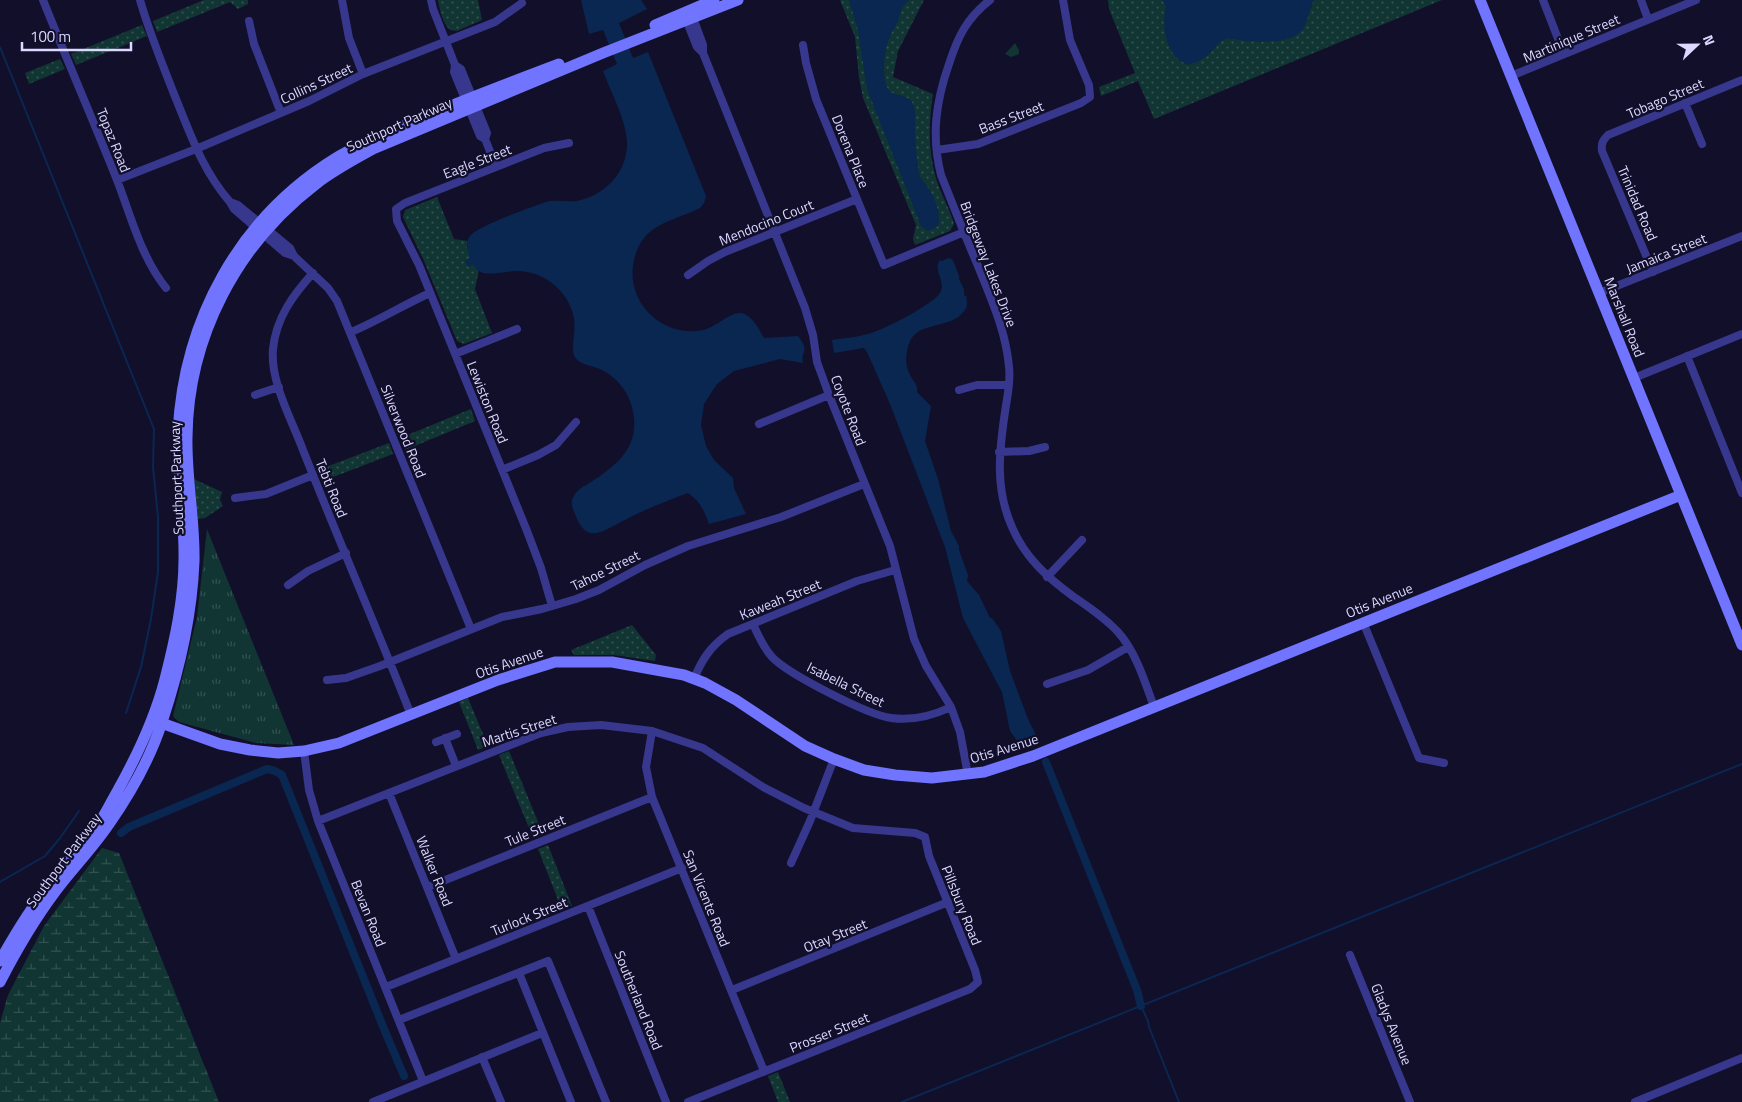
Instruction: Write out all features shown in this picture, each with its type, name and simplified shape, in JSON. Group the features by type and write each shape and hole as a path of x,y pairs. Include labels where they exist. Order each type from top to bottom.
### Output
{"street":[{"name":"Topaz Road","path":"43,0 148,261 156,276 166,288"},
{"name":"Silverwood Road","path":"140,0 149,29 196,149 208,174 234,209 261,228 285,253 294,256 328,288 337,301 471,629"},
{"path":"342,0 349,38 363,74"},
{"path":"431,0 455,65 461,69 480,136 485,139 496,166"},
{"name":"Southport Parkway","path":"688,16 714,0"},
{"name":"Southport Parkway","path":"0,982 14,954 55,892 109,824 142,768 157,722 182,596 184,542 178,436 184,376 195,336 204,313 218,282 233,256 261,228 277,218 315,184 373,149 471,103 688,16 738,0"},
{"name":"Bridgeway Lakes Drive","path":"990,0 978,10 960,34 941,86 935,127 941,175 998,315 1006,342 1009,385 999,452 999,473 1003,502 1020,545 1047,576 1110,623 1120,634 1128,647 1154,707"},
{"name":"Bass Street","path":"937,150 978,144 1081,103 1090,97 1089,85 1070,40 1063,0"},
{"name":"Marshall Road","path":"1480,0 1742,645"},
{"path":"1543,0 1564,54"},
{"path":"1641,0 1648,19"},
{"name":"Martinique Street","path":"1511,76 1696,0"},
{"name":"Collins Street","path":"117,180 281,113 363,74 495,22 522,3"},
{"name":"Coyote Road","path":"688,16 697,47 703,53 805,308 813,334 817,362 890,546 914,639 926,666 951,707 960,732 968,774"},
{"path":"249,21 254,44 281,113"},
{"name":"Dorena Place","path":"803,45 816,99 884,265 964,232"},
{"name":"Tobago Street","path":"1602,144 1608,135 1742,80"},
{"path":"1685,103 1702,144"},
{"name":"Eagle Street","path":"396,209 405,203 496,166 544,148 569,143"},
{"name":"Trinidad Road","path":"1602,144 1602,151 1653,272"},
{"name":"Mendocino Court","path":"688,275 725,252 857,199"},
{"name":"Lewiston Road","path":"396,209 397,221 419,265 541,568 552,606"},
{"name":"Jamaica Street","path":"1600,293 1742,236"},
{"name":"Tebti Road","path":"313,273 293,296 278,325 273,350 274,365 279,387 313,475 411,715"},
{"path":"351,332 379,320 397,308 430,293"},
{"path":"455,354 517,329"},
{"path":"1634,378 1742,334"},
{"path":"1687,356 1742,493"},
{"path":"959,390 977,385 1009,385"},
{"path":"255,395 279,387"},
{"path":"758,424 829,395"},
{"path":"502,470 538,455 556,445 576,422"},
{"path":"999,452 1029,451 1045,447"},
{"path":"235,498 266,494 313,475"},
{"name":"Tahoe Street","path":"327,680 346,678 502,617 576,599 599,590 644,565 688,546 781,518 864,484"},
{"name":"Otis Avenue","path":"157,722 220,744 250,750 278,753 304,751 339,743 498,680 554,662 612,662 684,675 694,679 736,700 804,746 864,770 932,778 968,774 1000,768 1033,756 1681,495"},
{"path":"1047,576 1082,540"},
{"path":"288,585 308,572 346,553"},
{"name":"Kaweah Street","path":"694,679 702,661 715,644 728,634 857,581 895,570"},
{"path":"1363,622 1419,758 1444,763"},
{"name":"Isabella Street","path":"753,624 766,649 782,665 871,713 892,718 914,718 925,717 951,707"},
{"path":"1048,684 1088,670 1128,647"},
{"name":"Southport Parkway","path":"0,961 22,923 48,886 101,819 157,722"},
{"name":"Martis Street","path":"318,821 536,735 568,727 601,725 652,730 703,748 763,787 853,828 915,833 925,837"},
{"name":"San Vicente Road","path":"652,730 646,767 652,797 764,1071"},
{"path":"436,742 457,734"},
{"path":"445,738 456,766"},
{"name":"Bevan Road","path":"304,751 309,790 318,821 423,1081"},
{"path":"791,863 834,759"},
{"name":"Walker Road","path":"389,794 456,959"},
{"name":"Tule Street","path":"428,887 652,797"},
{"name":"Pillsbury Road","path":"925,837 929,856 975,970 978,982"},
{"name":"Turlock Street","path":"386,987 682,868"},
{"name":"Otay Street","path":"732,990 948,902"},
{"name":"Southerland Road","path":"588,906 666,1102"},
{"name":"Gladys Avenue","path":"1350,955 1410,1102"},
{"path":"399,1020 548,961 606,1102"},
{"path":"518,973 571,1102"},
{"name":"Prosser Street","path":"688,1102 970,989 978,982"},
{"path":"373,1102 542,1033"},
{"path":"482,1057 501,1102"},
{"path":"1635,1102 1742,1058"}],"green space":[{"path":"204,0 248,0 248,4 238,9 230,2 157,32 153,21"},
{"path":"438,0 478,0 482,20 457,31 450,30 443,20"},
{"path":"840,0 924,0 898,51 893,77 933,94 930,117 931,153 935,176 954,224 950,231 915,245 913,239 916,225 863,98 855,37"},
{"path":"1108,0 1442,0 1154,119 1138,81 1101,96 1099,87 1135,73 1109,9"},
{"path":"142,25 147,36 76,65 71,54"},
{"path":"1015,43 1019,54 1011,57 1005,54"},
{"path":"60,59 65,69 29,84 25,73"},
{"path":"437,197 454,239 468,241 467,247 471,258 465,261 473,264 479,270 475,289 492,333 464,344 457,341 424,261 403,217 405,210"},
{"path":"471,409 475,421 405,450 400,438"},
{"path":"389,443 393,454 323,481 318,470"},
{"path":"194,479 222,492 220,500 223,506 205,518 198,519"},
{"path":"207,529 294,745 256,743 179,722 173,716 197,617"},
{"path":"632,625 656,655 655,661 614,655 574,655 571,650"},
{"path":"468,698 488,746 478,750 459,702"},
{"path":"509,751 543,834 533,838 499,755"},
{"path":"548,845 572,906 562,910 538,849"},
{"path":"102,848 119,853 219,1102 0,1102 0,1023 8,995 44,926"},
{"path":"778,1072 790,1102 778,1102 768,1076"}],"water":[{"path":"581,0 641,0 647,9 619,23 633,58 648,52 706,196 700,208 657,227 642,241 636,252 633,266 633,281 636,294 643,306 663,324 675,329 689,331 703,330 737,313 745,314 752,319 764,338 798,336 805,349 802,359 803,363 780,359 734,371 717,384 704,404 701,425 706,446 714,460 733,478 734,488 746,514 709,524 701,507 688,493 648,509 602,531 590,533 585,530 575,514 572,500 579,490 618,462 630,445 634,424 629,398 622,386 612,376 600,369 578,361 574,355 574,318 567,299 554,284 527,272 483,273 477,270 473,264 468,267 465,261 470,258 467,247 470,236 483,227 550,201 577,201 587,198 604,189 618,174 622,166 626,156 627,137 603,71 617,64 603,30 589,34"},
{"path":"849,0 909,0 906,2 888,41 884,62 885,77 888,89 891,92 908,98 913,104 920,177 935,200 939,216 938,226 928,231 921,226 867,89 858,30"},
{"path":"1162,0 1314,0 1306,23 1298,34 1284,40 1268,42 1226,39 1220,42 1204,58 1189,65 1175,56 1170,49 1164,23 1166,6"},
{"path":"949,258 953,260 964,289 964,295 967,297 967,307 961,315 954,319 921,330 915,334 907,349 907,366 916,385 917,392 931,406 925,441 938,479 951,531 959,546 968,575 967,581 979,595 990,618 992,618 1001,631 1010,671 1028,719 1038,739 1021,746 1010,731 1002,692 963,618 945,547 890,404 867,352 864,348 834,353 832,340 874,332 899,321 928,303 942,289 938,264 940,260"}],"waterway":[{"path":"0,47 154,429 153,467 158,517 158,572 141,667 126,713"},
{"path":"1046,762 1137,990 1141,1006"},
{"path":"902,1102 1742,764"},
{"path":"121,833 129,827 267,769 282,775 404,1076"},
{"path":"0,882 45,856 79,811"},
{"path":"1141,1006 1179,1102"}]}
